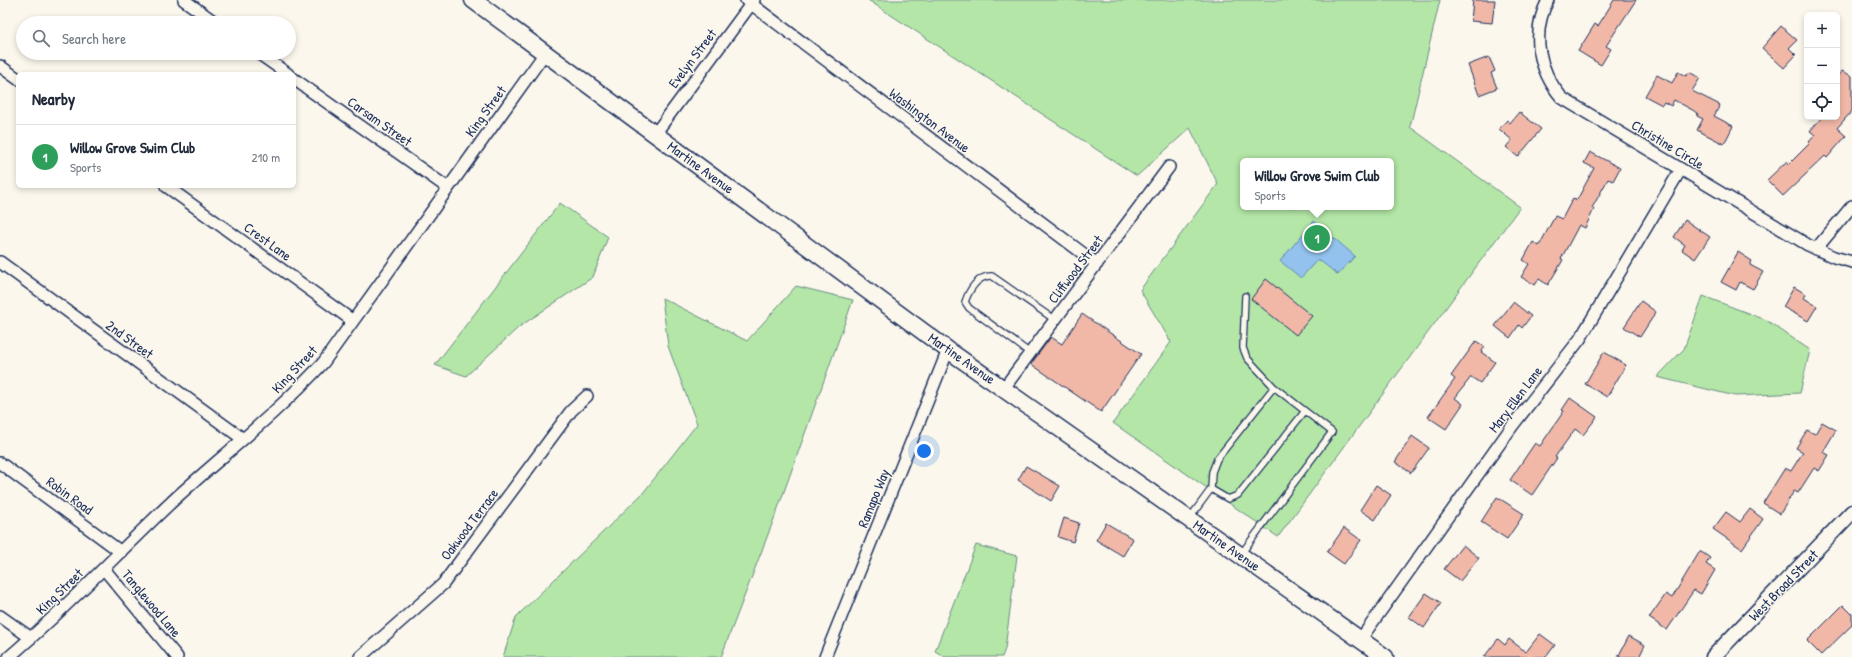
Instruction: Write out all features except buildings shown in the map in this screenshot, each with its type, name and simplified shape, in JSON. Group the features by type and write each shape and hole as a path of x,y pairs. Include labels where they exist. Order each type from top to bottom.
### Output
{"main road":[{"name":"Martine Avenue","path":"473,0 948,350 1385,657"}],"street":[{"path":"184,0 206,16"},
{"name":"Christine Circle","path":"1548,0 1539,25 1538,43 1541,60 1545,71 1556,91 1562,98 1816,249 1834,257 1852,262"},
{"name":"Evelyn Street","path":"655,134 750,1"},
{"name":"Washington Avenue","path":"750,1 1097,264"},
{"name":"King Street","path":"9,657 122,552 178,496 299,389 323,362 545,53"},
{"path":"268,60 285,72"},
{"path":"0,66 16,78"},
{"name":"Carsam Street","path":"296,80 448,188"},
{"name":"Cliffwood Street","path":"1004,388 1169,167"},
{"name":"Mary Ellen Lane","path":"1360,640 1509,431 1580,339 1681,169"},
{"name":"Crest Lane","path":"169,188 353,321"},
{"path":"1816,249 1852,206"},
{"name":"2nd Street","path":"0,262 243,439"},
{"name":"Ramapo Way","path":"826,657 948,350"},
{"name":"Oakwood Terrace","path":"360,657 443,584 571,411 587,396"},
{"name":"Robin Road","path":"0,463 122,552"},
{"name":"West Broad Street","path":"1713,657 1852,512"},
{"name":"Tanglewood Lane","path":"104,569 177,657"},
{"path":"0,616 31,638"}],"lane":[{"path":"1030,353 969,308 965,302 968,294 977,281 986,276 992,276 1055,320"},
{"path":"1240,555 1332,432 1274,387 1247,358 1243,348 1245,296"},
{"path":"1189,519 1211,489 1212,472 1217,460 1274,387"},
{"path":"1211,489 1228,499 1238,495 1305,411"}],"green space":[{"path":"868,0 1440,0 1410,127 1520,207 1278,537 1113,423 1171,342 1140,290 1218,184 1190,128 1137,176"},
{"path":"560,203 608,237 593,277 519,327 466,376 435,365"},
{"path":"796,286 853,300 777,511 721,657 503,657 516,617 643,493 697,424 668,346 662,298 747,341"},
{"path":"1703,296 1766,320 1810,350 1800,393 1735,396 1657,377 1684,349"},
{"path":"976,545 1017,556 1005,649 1002,657 945,657 935,651"}],"water":[{"path":"1314,221 1355,256 1338,275 1318,259 1301,278 1280,261"}],"place":[{"name":"Willow Grove Swim Club","path":"1317,238"}]}
